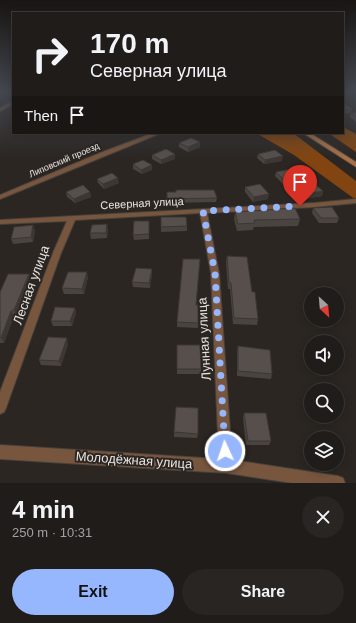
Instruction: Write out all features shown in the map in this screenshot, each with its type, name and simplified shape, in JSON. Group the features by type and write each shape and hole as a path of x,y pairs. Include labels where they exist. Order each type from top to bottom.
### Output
{"main road":[{"path":"308,134 356,165"}],"street":[{"name":"Липовский проезд","path":"0,197 102,154 155,134"},
{"name":"Северная улица","path":"0,222 314,206 356,201"},
{"name":"Лунная улица","path":"203,211 215,273 226,466"},
{"name":"Лесная улица","path":"0,408 56,253 72,218"},
{"name":"Молодёжная улица","path":"0,452 226,466 338,483"}],"shaded area":[{"path":"344,128 356,134 356,152 329,134 344,134"},
{"path":"258,134 294,134 356,181 356,200 294,155"}],"building":[{"path":"191,138 200,142 188,147 179,143"},
{"path":"166,149 175,154 161,160 152,155"},
{"path":"275,150 283,156 265,160 258,154"},
{"path":"143,160 152,165 141,170 133,164"},
{"path":"296,168 323,191 300,195 276,172"},
{"path":"112,173 118,178 103,184 97,179"},
{"path":"260,184 269,194 254,197 245,187"},
{"path":"83,185 90,192 74,199 66,192"},
{"path":"176,190 214,190 217,198 167,199 167,192 176,192"},
{"path":"332,207 339,218 321,218 313,208"},
{"path":"295,208 300,219 254,220 255,223 238,224 235,212"},
{"path":"161,217 186,217 187,226 161,227"},
{"path":"134,221 149,221 149,234 133,235"},
{"path":"107,224 106,233 90,233 92,225"},
{"path":"33,225 31,237 11,239 14,227"},
{"path":"227,256 247,257 252,292 255,292 258,319 234,318"},
{"path":"183,259 200,259 196,305 198,305 198,323 177,322"},
{"path":"136,268 152,269 149,283 132,282"},
{"path":"68,272 87,272 82,289 62,288"},
{"path":"8,274 29,274 0,338 0,292"},
{"path":"55,307 75,308 70,321 51,321"},
{"path":"48,337 67,338 59,361 39,360"},
{"path":"177,345 200,345 201,369 177,369"},
{"path":"238,346 270,350 272,374 238,371"},
{"path":"176,407 198,408 198,434 174,432"},
{"path":"244,413 266,413 271,441 248,441"}],"route":[{"path":"225,451 215,273 203,211 300,206"}]}
